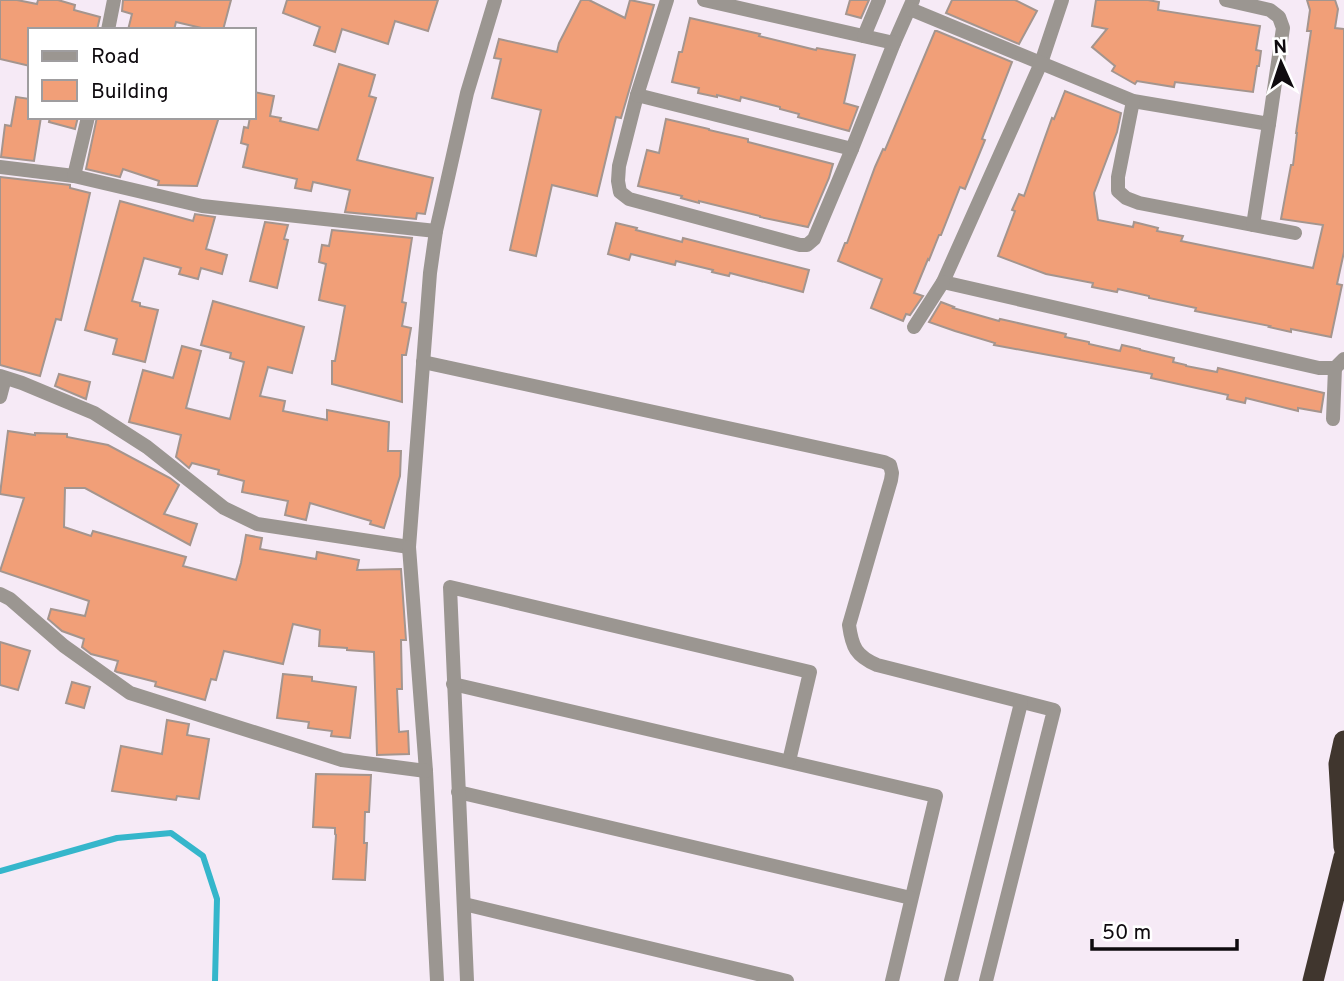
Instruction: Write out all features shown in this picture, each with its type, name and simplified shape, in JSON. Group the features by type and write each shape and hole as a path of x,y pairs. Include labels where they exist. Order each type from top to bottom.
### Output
{"highway":[{"path":"1344,741 1339,764 1344,848"},
{"path":"1313,981 1344,857"}],"street":[{"path":"108,28 114,0"},
{"path":"437,981 426,771 409,547 430,273 436,231 467,93 495,0"},
{"path":"667,0 637,95 619,166 620,192 629,199 800,245 807,245 814,239 912,5 1133,101 1269,124"},
{"path":"704,0 894,43"},
{"path":"864,36 879,0"},
{"path":"914,327 943,282 1041,63 1062,0"},
{"path":"1226,0 1270,10 1279,17 1283,28 1253,225"},
{"path":"637,95 852,149"},
{"path":"1133,101 1118,177 1118,191 1126,198 1139,204 1295,233"},
{"path":"74,176 88,119"},
{"path":"0,167 74,176 202,206 436,231"},
{"path":"943,282 1306,365 1326,369 1339,364 1333,419"},
{"path":"423,362 890,465 891,480 849,625 852,644 863,660 877,665 1054,710 986,981"},
{"path":"0,397 2,377 94,413 147,447 224,508 257,524 409,547"},
{"path":"467,981 450,587 810,672 789,761"},
{"path":"0,594 10,599 64,646 130,692 342,760 426,771"},
{"path":"453,684 936,796 892,981"},
{"path":"951,981 1021,703"},
{"path":"458,792 911,898"},
{"path":"464,904 788,981"}],"building":[{"path":"0,0 37,4 38,0 58,0 75,5 74,10 100,17 97,28 28,28 28,66 0,59"},
{"path":"123,0 231,0 224,28 202,28 176,22 174,28 128,28 132,14 122,11"},
{"path":"287,0 438,0 428,31 395,21 388,44 342,29 335,52 314,45 320,27 283,13"},
{"path":"581,0 589,0 625,18 630,0 654,5 621,118 616,117 597,196 552,185 536,256 510,250 541,110 492,98 501,59 494,58 499,39 557,52"},
{"path":"850,0 869,0 861,18 846,14"},
{"path":"952,0 1015,0 1037,11 1019,44 946,13"},
{"path":"1096,0 1148,0 1159,2 1158,10 1260,26 1256,50 1261,51 1253,92 1175,82 1174,87 1137,81 1135,84 1112,71 1115,66 1092,47 1107,29 1092,26"},
{"path":"1307,0 1335,0 1338,9 1335,28 1344,29 1344,252 1337,284 1342,285 1331,337 1291,329 1291,332 1195,311 1196,308 1118,289 1117,292 1092,287 1093,283 1046,274 998,256 1015,211 1012,210 1019,194 1024,196 1052,118 1054,119 1065,91 1121,113 1117,132 1094,193 1098,220 1133,227 1134,222 1158,228 1157,231 1183,236 1181,241 1313,268 1323,225 1281,219 1293,165 1311,31 1307,31 1310,10"},
{"path":"690,18 816,50 817,48 855,55 844,103 858,107 849,131 798,117 799,114 780,107 741,97 740,101 698,93 699,88 672,82"},
{"path":"935,31 1012,62 965,189 960,187 914,293 923,296 903,321 871,308 882,279 838,261 875,167 883,149 885,150"},
{"path":"339,64 375,75 369,96 376,98 357,160 433,178 425,214 417,213 416,219 345,212 350,190 313,182 311,191 295,188 297,179 243,167 248,145 241,143 244,127 248,128 250,119 256,119 256,92 274,96 270,116 318,130"},
{"path":"16,97 28,99 28,119 41,119 34,161 1,157 5,125 11,126"},
{"path":"50,119 78,119 75,129 49,122"},
{"path":"97,119 218,119 197,186 158,185 159,181 123,169 120,177 86,169"},
{"path":"666,119 833,164 808,227 699,203 681,198 682,196 638,186 647,150 659,153"},
{"path":"0,177 70,185 70,188 90,193 61,320 56,319 40,376 0,365"},
{"path":"120,201 193,221 195,214 215,217 206,249 227,255 222,274 201,268 198,279 179,274 181,268 144,258 132,301 140,303 140,306 158,310 145,362 113,354 117,339 85,330"},
{"path":"265,222 288,225 284,239 288,240 277,288 250,281"},
{"path":"616,223 682,242 683,238 809,270 803,292 730,273 729,276 712,272 713,270 676,261 675,265 631,254 629,260 608,254"},
{"path":"332,230 412,238 402,302 406,303 402,326 411,328 406,355 402,355 402,402 332,384 332,361 335,361 345,306 319,300 326,264 319,262 322,245 329,246"},
{"path":"213,301 304,327 292,373 268,367 260,396 285,401 283,411 327,420 327,410 389,422 388,451 401,451 400,476 384,528 370,524 371,521 310,503 306,520 285,515 288,501 242,492 244,481 218,474 219,470 192,463 189,468 176,457 181,435 129,422 143,370 173,378 182,346 201,351 186,408 230,419 244,362 230,358 231,353 201,345"},
{"path":"941,302 999,321 1000,319 1066,334 1065,337 1089,344 1120,351 1122,345 1174,358 1173,362 1186,366 1217,372 1218,368 1324,393 1321,412 1298,408 1298,411 1246,398 1245,403 1227,399 1228,395 1151,378 1152,374 994,345 995,343 929,322"},
{"path":"59,374 90,382 86,399 55,386"},
{"path":"8,431 35,435 67,434 67,437 108,445 179,485 164,514 197,524 190,545 85,488 65,488 64,527 91,536 93,531 186,557 183,566 236,580 246,535 262,538 260,549 316,559 317,552 359,560 357,570 401,569 406,640 401,640 402,689 397,689 399,732 408,731 409,754 377,755 374,652 319,646 320,630 293,624 283,664 224,651 216,680 211,679 205,700 155,686 156,682 117,672 118,661 91,654 82,647 84,639 62,631 48,619 51,609 85,616 89,601 0,571 24,498 0,494"},
{"path":"0,642 30,651 18,690 0,685"},
{"path":"283,674 312,677 312,681 356,687 350,738 331,736 332,731 308,728 309,722 277,718"},
{"path":"72,682 90,687 84,708 66,703"},
{"path":"167,720 189,724 187,735 209,739 199,799 177,796 176,800 112,791 121,746 162,754"},
{"path":"316,774 371,775 369,812 365,812 365,880 333,879 335,828 313,827"}],"waterway":[{"path":"0,871 117,838 171,833 203,856 217,899 215,981"}]}
